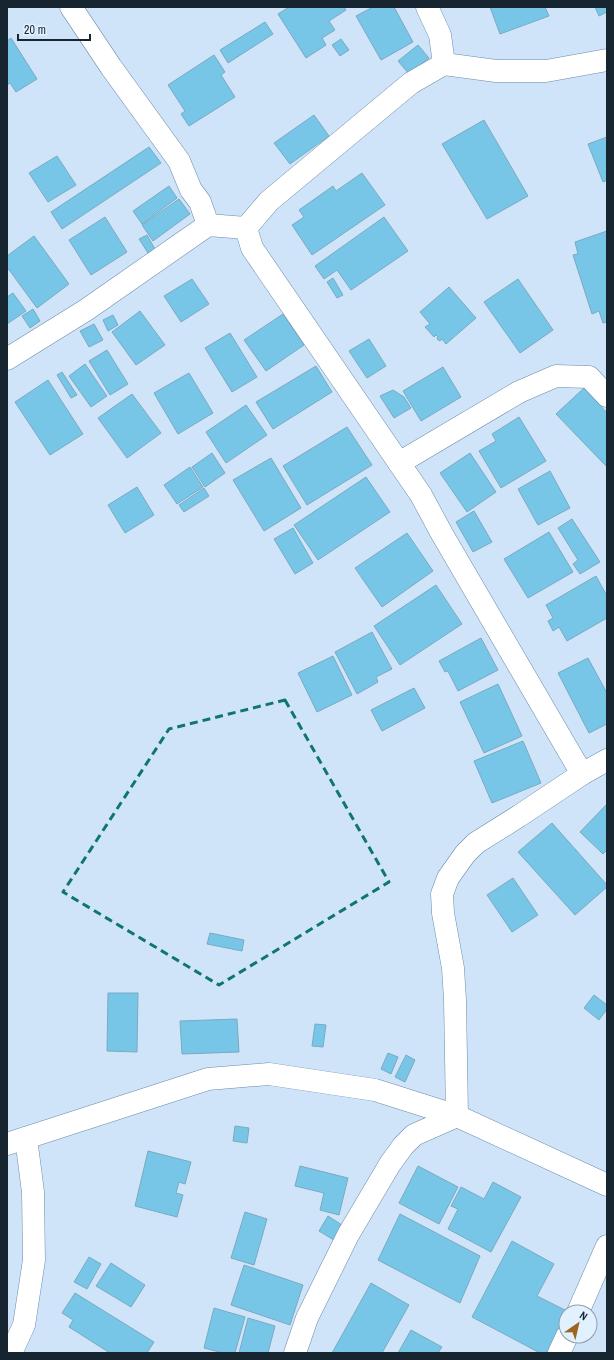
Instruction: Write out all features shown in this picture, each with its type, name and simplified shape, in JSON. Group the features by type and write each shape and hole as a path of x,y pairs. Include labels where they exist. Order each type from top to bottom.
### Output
{"street":[{"path":"71,7 111,67 179,161 191,190 200,202 208,225"},
{"path":"427,7 440,35 444,64"},
{"path":"246,228 269,201 411,83 444,64 496,71 546,71 607,60"},
{"path":"7,359 86,310 208,225 246,228"},
{"path":"246,228 252,248 421,495 442,534 582,774"},
{"path":"399,463 518,392 556,376 589,377 607,396"},
{"path":"457,1116 453,968 443,913 442,894 448,878 465,854 476,843 582,774 607,760"},
{"path":"11,1353 24,1325 34,1260 33,1192 16,1141 40,1135 208,1080 269,1074 375,1090 457,1116 607,1185"},
{"path":"295,1353 306,1318 348,1235 390,1164 403,1146 414,1135 457,1116"},
{"path":"582,1304 607,1246"}],"highlighted area":[{"path":"285,700 389,882 219,985 63,892 169,729"}],"building":[{"path":"289,7 344,7 346,10 329,21 335,30 322,38 326,45 306,58 278,14"},
{"path":"373,7 394,7 413,42 381,60 356,16"},
{"path":"490,7 545,7 549,16 500,34"},
{"path":"595,7 607,7 607,12 599,16"},
{"path":"265,22 273,34 228,63 220,50"},
{"path":"11,38 37,79 16,92 10,83 7,85 7,41"},
{"path":"341,39 349,50 340,56 332,45"},
{"path":"418,45 429,58 409,74 398,61"},
{"path":"214,55 225,72 221,75 235,97 189,126 181,114 185,111 168,85"},
{"path":"314,115 329,136 290,164 274,143"},
{"path":"484,120 528,196 487,219 442,144"},
{"path":"607,137 607,180 603,182 588,144"},
{"path":"149,147 161,163 62,229 51,212"},
{"path":"57,156 76,185 48,202 29,173"},
{"path":"362,173 385,205 312,255 292,225 304,217 299,210 333,186 336,191"},
{"path":"169,186 177,198 142,224 133,211"},
{"path":"179,199 190,214 153,241 142,225"},
{"path":"105,217 127,252 91,275 69,240"},
{"path":"384,217 408,251 351,290 337,270 324,279 315,266"},
{"path":"607,231 607,322 603,323 599,311 592,314 573,255 578,254 575,242"},
{"path":"147,235 155,249 148,253 139,239"},
{"path":"34,236 69,284 37,308 7,267 7,256"},
{"path":"333,278 343,295 337,298 327,282"},
{"path":"192,279 209,304 181,322 164,296"},
{"path":"518,279 553,330 520,353 484,302"},
{"path":"449,287 476,318 446,344 442,339 440,341 437,339 438,337 436,335 434,337 425,327 430,324 420,312"},
{"path":"13,293 26,311 7,324 7,297"},
{"path":"33,309 40,321 30,328 22,316"},
{"path":"140,311 165,345 136,365 112,332"},
{"path":"283,314 304,345 266,371 244,340"},
{"path":"113,315 118,325 108,331 103,320"},
{"path":"94,324 103,340 89,347 80,331"},
{"path":"230,333 257,377 232,392 205,348"},
{"path":"369,339 386,366 367,378 349,351"},
{"path":"107,350 128,384 110,395 89,361"},
{"path":"85,364 107,396 91,407 69,376"},
{"path":"316,366 332,392 273,429 256,402"},
{"path":"443,367 461,397 421,421 403,391"},
{"path":"62,372 77,395 71,398 57,375"},
{"path":"189,373 213,413 178,434 154,393"},
{"path":"48,380 83,434 50,455 15,402"},
{"path":"584,388 607,413 607,467 556,414"},
{"path":"393,390 404,397 411,408 394,418 380,396"},
{"path":"132,394 161,433 127,458 98,418"},
{"path":"246,405 267,435 226,463 206,432"},
{"path":"519,417 546,461 501,488 479,451 496,441 492,434"},
{"path":"347,427 372,465 307,505 283,466"},
{"path":"212,453 225,473 205,487 192,467"},
{"path":"470,453 496,492 467,512 440,473"},
{"path":"271,458 301,508 264,531 233,480"},
{"path":"190,467 203,487 177,504 164,485"},
{"path":"550,471 570,508 538,525 518,489"},
{"path":"366,477 390,512 318,560 294,525"},
{"path":"137,487 154,515 125,533 108,505"},
{"path":"204,488 209,496 184,512 179,505"},
{"path":"474,511 492,542 473,552 456,522"},
{"path":"572,519 600,562 580,574 573,564 578,560 558,528"},
{"path":"293,528 313,563 295,574 274,539"},
{"path":"549,532 573,572 528,598 504,559"},
{"path":"407,533 433,571 382,607 355,568"},
{"path":"596,576 607,596 607,618 567,641 559,627 553,631 548,621 553,618 546,605"},
{"path":"436,585 462,624 400,665 374,626"},
{"path":"372,632 392,669 376,677 378,682 357,694 335,652"},
{"path":"481,638 498,670 458,691 448,671 445,672 439,661"},
{"path":"333,656 352,695 317,712 298,673"},
{"path":"588,658 607,693 607,724 589,733 558,673"},
{"path":"498,684 522,736 484,753 460,702"},
{"path":"414,688 425,708 382,731 371,710"},
{"path":"523,741 541,783 492,803 474,761"},
{"path":"607,804 607,850 603,854 580,832"},
{"path":"552,823 607,885 607,887 575,915 518,852"},
{"path":"513,878 538,915 512,932 487,895"},
{"path":"210,933 244,940 242,951 207,944"},
{"path":"108,993 138,993 137,1052 107,1051"},
{"path":"594,995 607,1005 607,1009 599,1020 584,1008"},
{"path":"237,1019 239,1052 182,1054 180,1021"},
{"path":"315,1024 326,1025 323,1047 312,1046"},
{"path":"388,1053 398,1057 391,1074 381,1069"},
{"path":"406,1055 415,1060 405,1082 395,1077"},
{"path":"235,1126 249,1128 247,1143 233,1141"},
{"path":"148,1151 191,1162 185,1184 179,1182 176,1193 183,1195 177,1217 135,1206"},
{"path":"300,1166 348,1178 339,1215 320,1210 324,1193 295,1186"},
{"path":"418,1166 458,1187 439,1224 399,1203"},
{"path":"493,1182 521,1197 491,1252 448,1229 458,1209 451,1206 461,1187 484,1199"},
{"path":"245,1212 267,1219 254,1265 231,1258"},
{"path":"400,1214 480,1256 460,1303 378,1260"},
{"path":"328,1216 345,1227 337,1242 319,1231"},
{"path":"512,1241 554,1264 537,1296 558,1306 558,1341 552,1353 540,1353 472,1317"},
{"path":"89,1257 101,1264 87,1289 74,1282"},
{"path":"111,1263 145,1285 131,1307 96,1286"},
{"path":"244,1265 303,1285 290,1325 231,1305"},
{"path":"371,1283 409,1305 382,1353 332,1353"},
{"path":"75,1293 154,1342 147,1353 110,1353 69,1327 73,1320 62,1313"},
{"path":"214,1308 245,1317 235,1353 223,1353 204,1348"},
{"path":"248,1318 275,1326 268,1353 239,1353"},
{"path":"411,1330 442,1347 438,1353 398,1353"}]}
